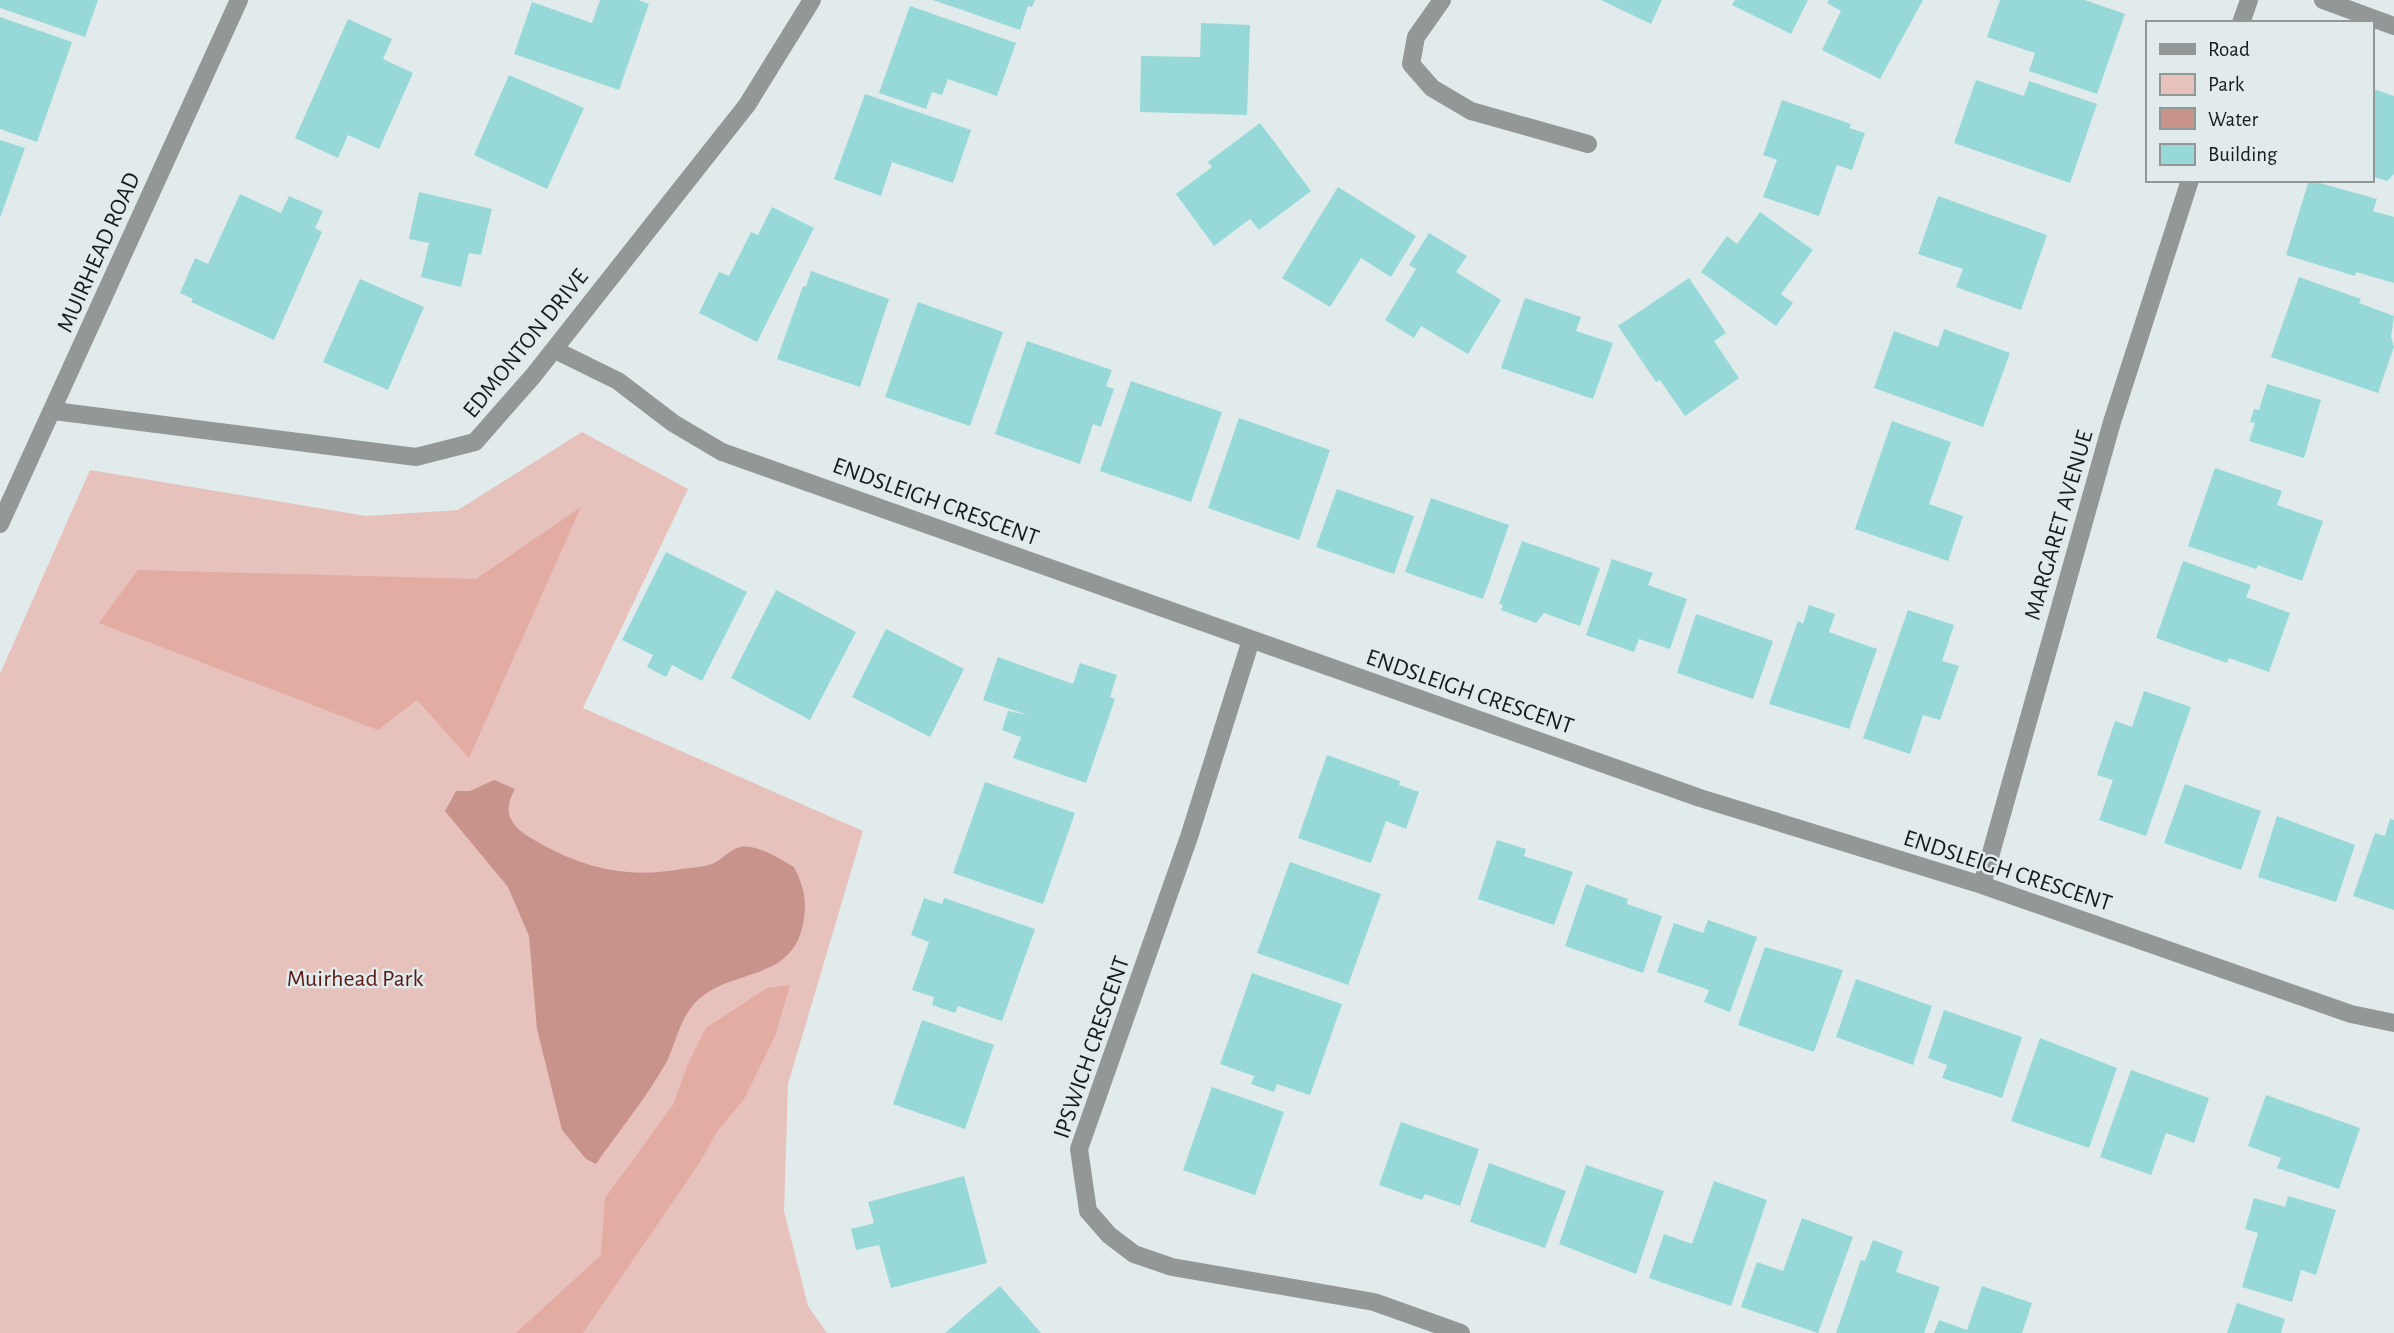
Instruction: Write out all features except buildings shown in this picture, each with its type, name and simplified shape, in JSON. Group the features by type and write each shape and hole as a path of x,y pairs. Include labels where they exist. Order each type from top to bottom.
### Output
{"street":[{"name":"MUIRHEAD ROAD","path":"0,524 54,411 239,0"},
{"name":"EDMONTON DRIVE","path":"54,411 416,457 475,442 555,349 747,105 812,0"},
{"path":"1442,0 1416,37 1410,64 1432,88 1471,111 1588,144"},
{"path":"2242,21 2249,0"},
{"path":"2323,0 2394,26"},
{"name":"MARGARET AVENUE","path":"1982,885 2112,422 2189,182"},
{"name":"ENDSLEIGH CRESCENT","path":"555,349 618,381 673,423 722,452 1700,798 1982,885 2351,1014 2394,1023"},
{"name":"IPSWICH CRESCENT","path":"1251,639 1189,837 1079,1149 1088,1211 1109,1235 1134,1254 1172,1267 1374,1301 1461,1333"}],"green space":[{"name":"Muirhead Park","path":"582,432 688,489 583,708 863,831 788,1084 784,1211 808,1306 827,1333 0,1333 0,674 90,470 366,516 458,510"}],"shaded area":[{"path":"581,507 469,758 417,700 378,730 99,623 138,570 476,579"},
{"path":"790,985 775,1036 744,1099 717,1132 698,1165 583,1333 516,1333 601,1255 605,1198 673,1105 688,1064 706,1028 767,988"}],"water":[{"path":"494,780 515,789 509,810 516,827 547,847 583,863 621,871 660,872 708,865 736,848 747,847 768,853 794,867 802,886 805,898 804,918 798,940 787,955 773,966 720,986 704,995 690,1009 666,1063 596,1164 586,1159 562,1130 537,1029 529,936 508,887 445,811 456,791 470,791"}]}
